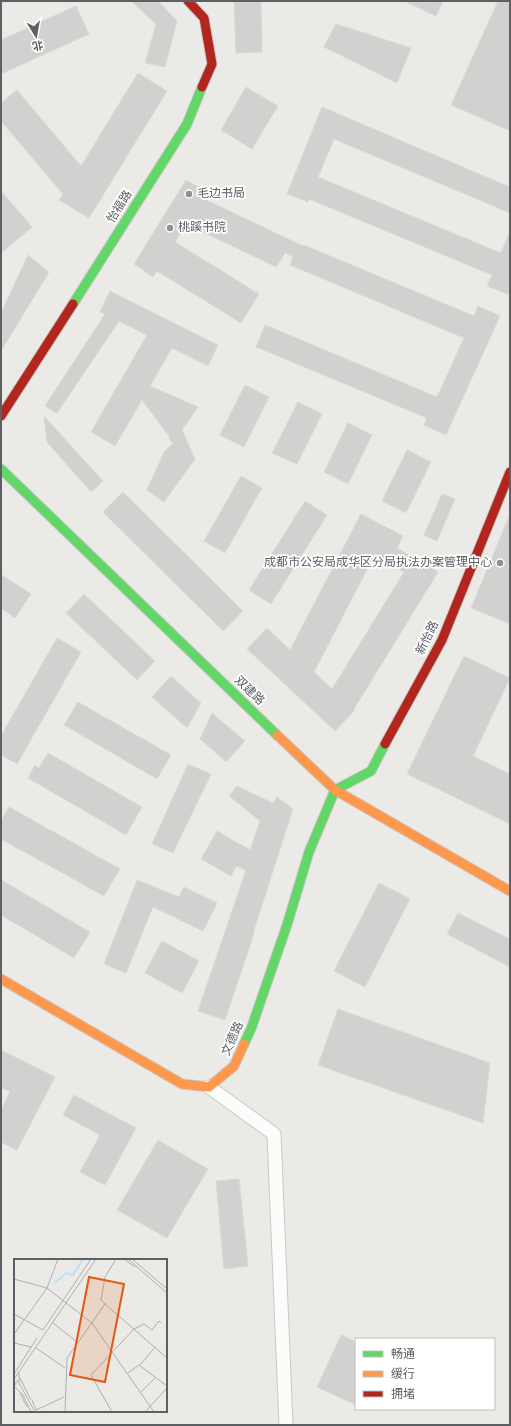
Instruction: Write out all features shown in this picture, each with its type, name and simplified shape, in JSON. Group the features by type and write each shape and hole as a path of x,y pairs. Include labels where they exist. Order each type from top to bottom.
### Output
{"street":[{"name":"怡福路","path":"1,416 187,124 212,64 204,18 188,1"},
{"name":"双建路","path":"1,469 335,790 510,891"},
{"name":"新怡路","path":"335,790 371,771 442,640 508,481"},
{"name":"文德路","path":"209,1087 234,1066 251,1029 287,925 309,852 335,790"},
{"path":"1,979 182,1084 209,1087 274,1134 286,1425"}],"building":[{"path":"131,1 158,1 177,21 165,67 145,63 156,24"},
{"path":"234,1 261,1 262,52 236,53"},
{"path":"404,1 443,1 436,16"},
{"path":"498,1 510,1 510,131 451,105"},
{"path":"76,6 89,34 1,74 1,40"},
{"path":"336,24 411,48 397,83 324,47"},
{"path":"138,73 167,91 89,218 59,200 63,194 1,121 1,103 17,90 81,166"},
{"path":"246,87 278,106 252,149 221,130"},
{"path":"322,107 510,187 510,213 334,139 318,177 501,253 510,231 510,295 487,286 492,275 309,199 308,202 287,194"},
{"path":"186,180 206,191 202,198 303,246 304,245 474,316 478,306 500,316 446,435 424,425 427,418 256,347 265,325 437,397 464,338 290,265 293,257 285,253 276,267 186,224 175,242 259,294 241,323 157,271 153,277 134,264"},
{"path":"1,191 32,227 1,253"},
{"path":"28,255 49,272 1,351 1,313"},
{"path":"110,291 218,345 208,366 172,348 150,386 198,407 182,430 195,459 164,502 147,490 164,452 173,443 142,400 115,446 91,432 147,335 119,321 57,413 45,406 105,314 100,312"},
{"path":"245,385 269,397 244,447 220,435"},
{"path":"298,402 322,414 297,464 272,453"},
{"path":"44,416 103,481 91,492 47,442"},
{"path":"348,423 372,435 348,484 324,472"},
{"path":"407,450 431,462 406,513 382,501"},
{"path":"241,476 262,488 225,553 204,541"},
{"path":"123,492 243,611 223,631 103,512"},
{"path":"442,494 455,499 437,541 424,535"},
{"path":"305,501 327,515 271,604 249,590"},
{"path":"361,514 403,536 397,548 438,572 354,709 355,710 335,731 247,649 267,628 290,650","holes":["374,556 404,572 332,689 314,672"]},
{"name":"成都市公安局成华区分局执法办案管理中心","path":"510,514 510,624 471,608"},
{"path":"1,575 31,594 15,618 1,608"},
{"path":"84,594 155,661 137,680 66,613"},
{"path":"57,638 81,652 17,764 1,755 1,736"},
{"path":"464,656 510,678 473,756 510,774 510,824 407,774"},
{"path":"171,676 201,703 187,728 152,697"},
{"path":"78,702 171,755 157,779 64,725"},
{"path":"212,713 245,741 226,762 200,739"},
{"path":"48,753 142,807 126,835 28,778 35,765 39,768"},
{"path":"188,764 211,774 173,853 152,844"},
{"path":"237,786 273,803 277,797 293,809 253,933 254,934 225,1020 198,1011 246,870 236,866 231,876 201,859 217,831 250,850 260,821 229,796"},
{"path":"9,807 120,869 104,896 1,839 1,821"},
{"path":"1,880 90,932 74,958 1,915"},
{"path":"137,880 179,897 184,887 217,903 203,931 153,907 126,973 104,964"},
{"path":"379,883 410,899 365,987 334,971"},
{"path":"458,913 510,939 510,967 447,934"},
{"path":"162,941 199,961 182,993 145,973"},
{"path":"338,1009 490,1063 483,1123 318,1065"},
{"path":"1,1050 55,1077 17,1150 1,1142 1,1110 10,1092 1,1087"},
{"path":"74,1095 136,1128 105,1185 80,1172 100,1135 63,1115"},
{"path":"158,1140 208,1169 167,1238 117,1210"},
{"path":"239,1179 248,1266 224,1269 216,1181"},
{"path":"341,1335 355,1342 355,1405 317,1387"}],"traffic: fast":[{"path":"73,304 187,124 202,87"},
{"path":"1,469 277,735"},
{"path":"244,1044 251,1029 287,925 309,852 335,790 371,771 385,744"}],"traffic: slow":[{"path":"277,735 335,790 510,891"},
{"path":"1,979 182,1084 209,1087 234,1066 244,1044"}],"traffic: jam":[{"path":"188,1 204,18 212,64 202,87"},
{"path":"1,416 73,304"},
{"path":"385,744 442,640 510,472"}],"place":[{"name":"毛边书局","path":"189,194"},
{"name":"桃蹊书院","path":"170,228"},
{"name":"成都市公安局成华区分局执法办案管理中心","path":"500,563"}]}
